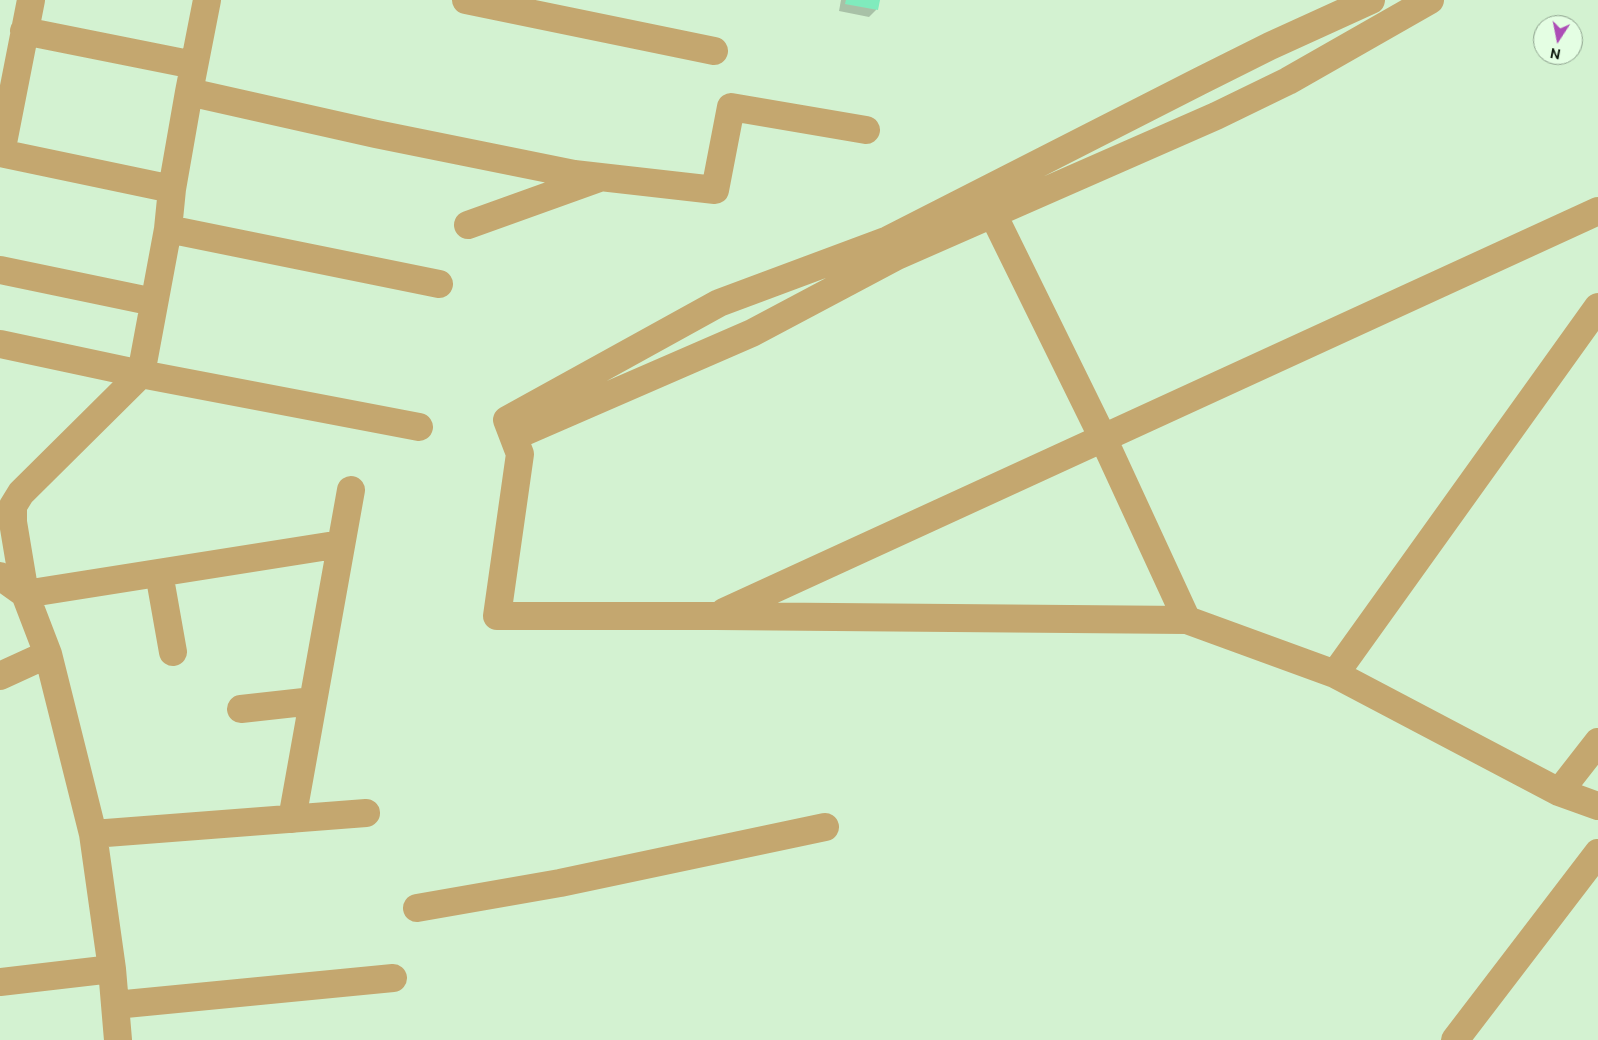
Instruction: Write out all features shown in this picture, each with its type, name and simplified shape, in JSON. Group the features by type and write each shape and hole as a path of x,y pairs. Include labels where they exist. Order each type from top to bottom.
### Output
{"street":[{"path":"31,0 1,153 172,189"},
{"path":"118,1040 112,969 93,834 48,654 24,594 13,522 13,506 21,493 141,374 168,228 172,189 189,92 207,0"},
{"path":"466,0 714,51"},
{"path":"511,428 752,332 897,256 988,203 1270,46 1371,0"},
{"path":"511,428 719,303 1216,116 1288,81 1430,0"},
{"path":"24,31 194,65"},
{"path":"189,92 376,134 574,174 715,190 730,107 866,130"},
{"path":"468,225 603,177"},
{"path":"988,203 1103,438 1187,620"},
{"path":"716,616 1598,211"},
{"path":"168,228 439,284"},
{"path":"0,270 154,302"},
{"path":"1335,674 1598,307"},
{"path":"0,344 141,374 419,427"},
{"path":"511,428 520,454 497,616 1187,620 1335,674 1560,792 1598,806"},
{"path":"292,819 351,490"},
{"path":"0,576 24,594 341,544"},
{"path":"159,573 173,652"},
{"path":"0,676 48,654"},
{"path":"241,710 312,701"},
{"path":"1560,792 1598,742"},
{"path":"93,834 366,813"},
{"path":"417,908 560,883 825,827"},
{"path":"1455,1040 1598,853"},
{"path":"0,982 112,969"},
{"path":"115,1005 393,978"}],"building":[{"path":"846,0 880,0 878,10 845,4"}]}
